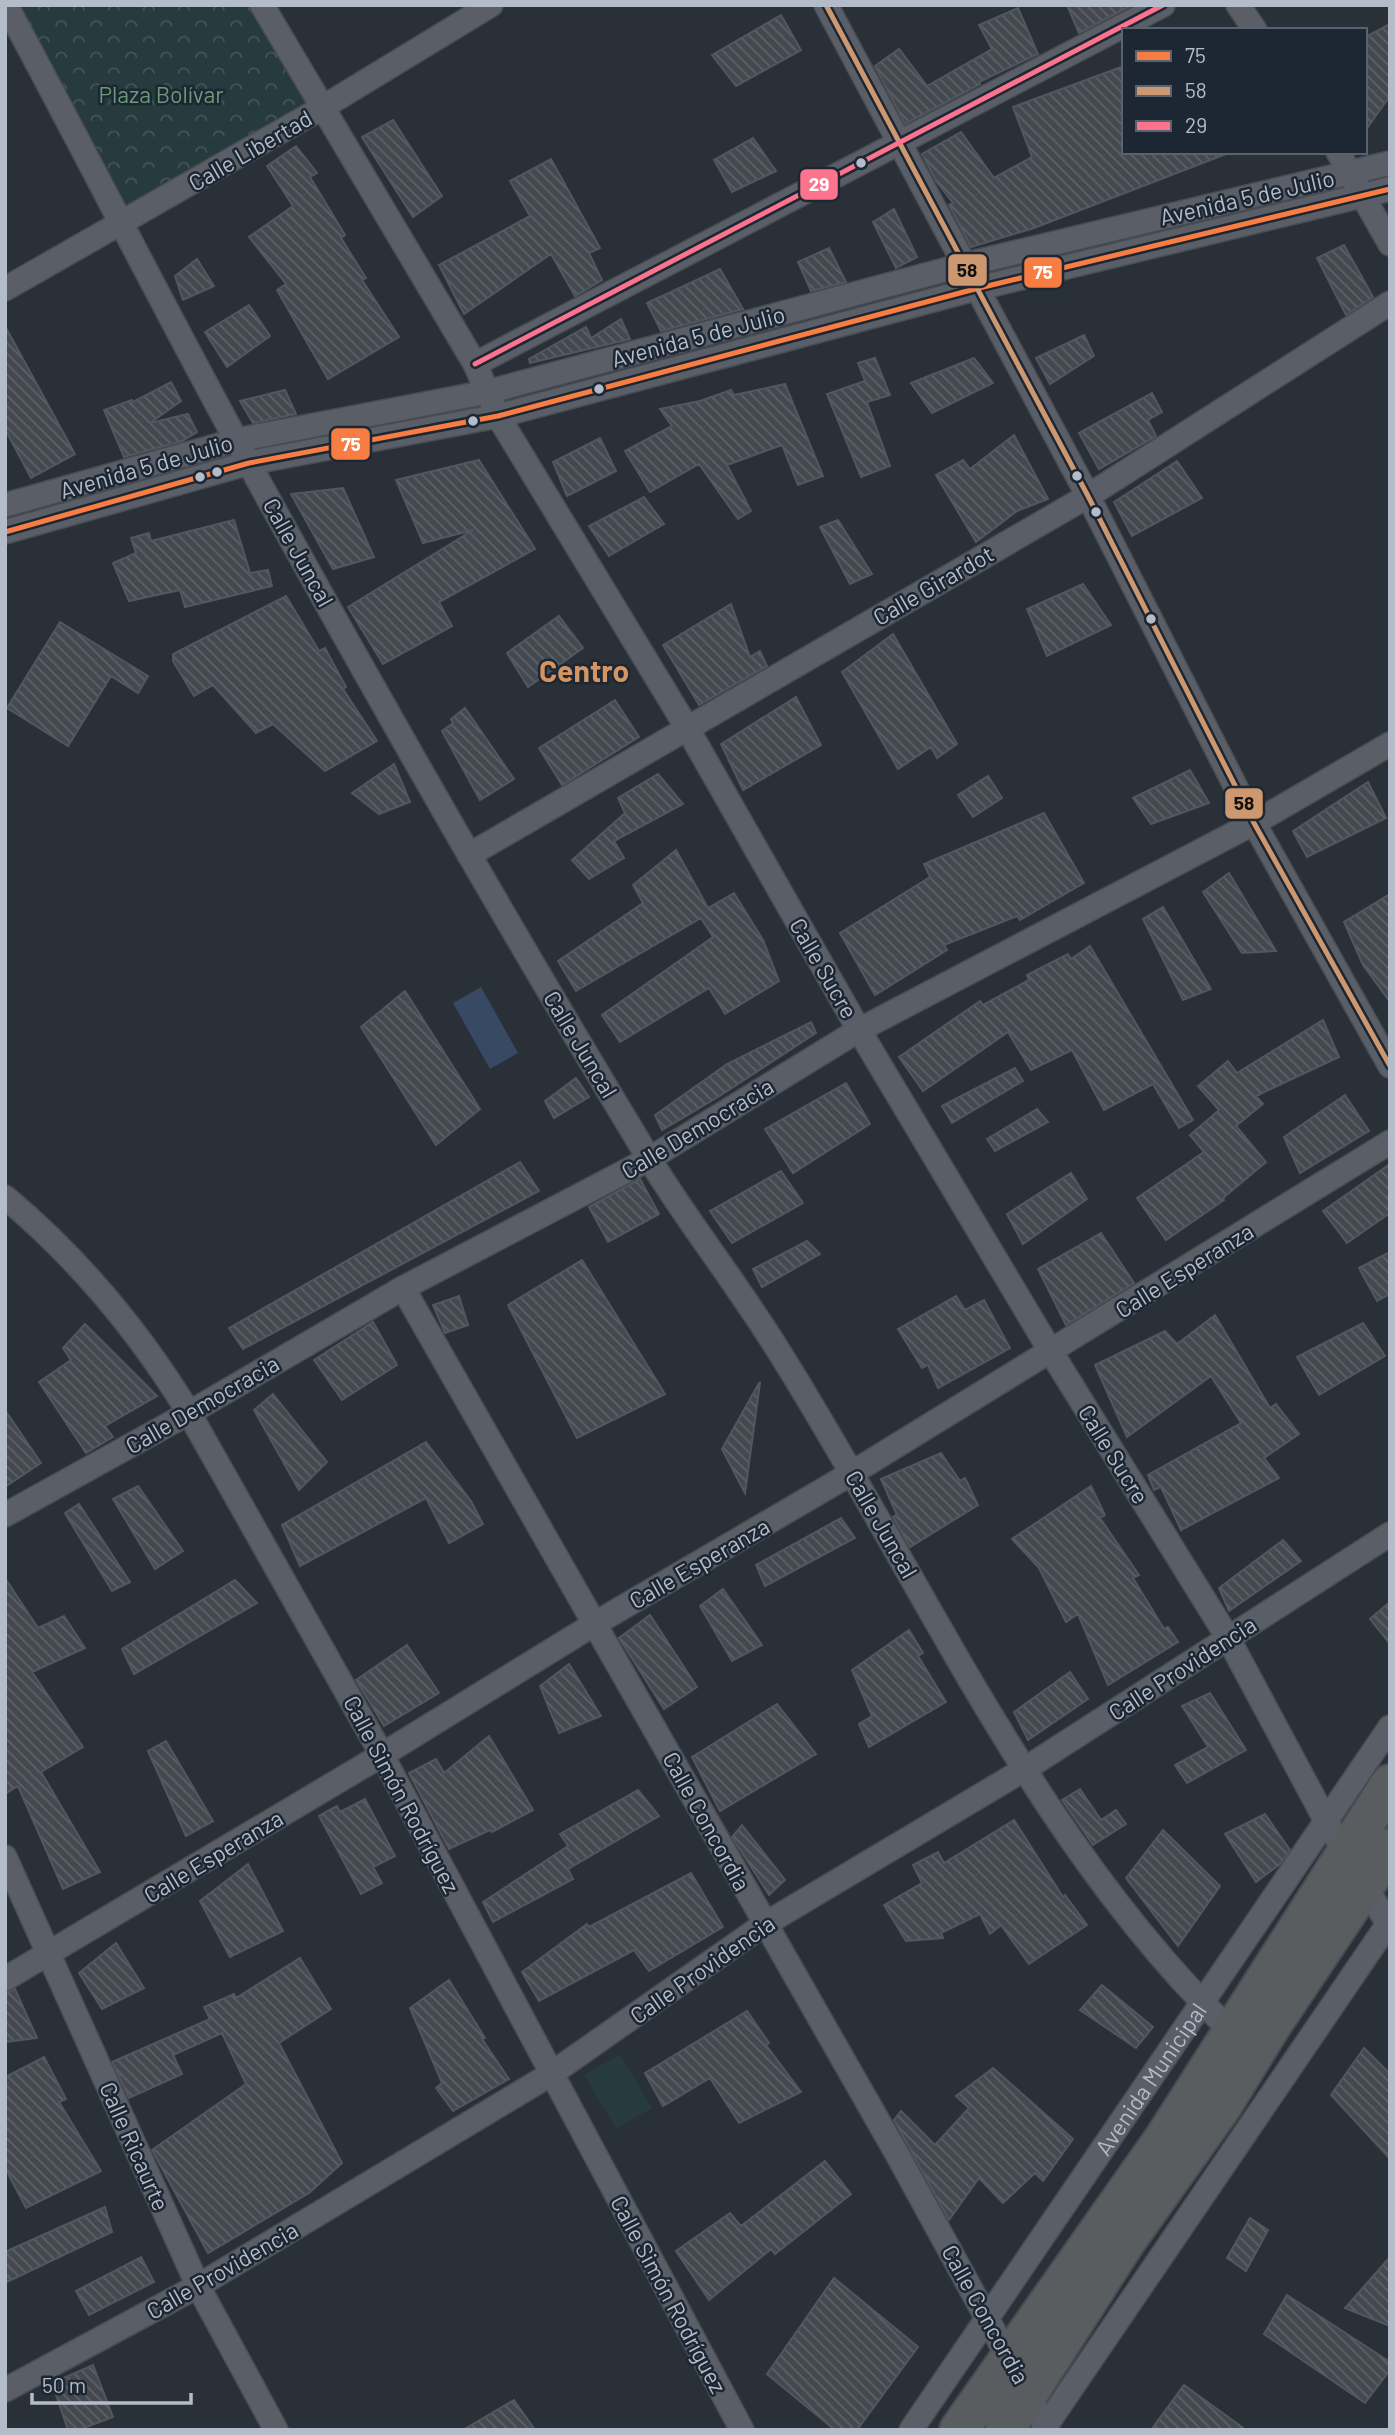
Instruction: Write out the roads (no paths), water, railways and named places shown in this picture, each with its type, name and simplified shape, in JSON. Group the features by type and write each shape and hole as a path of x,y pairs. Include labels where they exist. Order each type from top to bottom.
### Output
{"highway":[{"name":"Avenida Municipal","path":"959,2430 1165,2137 1233,2033 1335,1834 1390,1784"},
{"path":"1005,2430 1126,2241 1222,2106 1270,2026 1390,1848"}],"street":[{"name":"Calle Juncal","path":"6,5 249,463 469,855 649,1159 776,1347 1025,1769 1103,1882 1202,2004 1233,2033"},
{"name":"Calle Sucre","path":"262,5 320,109 475,364 498,416 686,726 859,1030 1051,1352 1228,1638 1335,1834 1389,1924"},
{"name":"Calle Libertad","path":"5,289 123,224 320,109 491,5"},
{"path":"826,5 975,289 1088,496 1254,823 1390,1066"},
{"path":"475,364 1163,5"},
{"path":"1238,5 1254,28"},
{"path":"1339,154 1390,244"},
{"name":"Avenida 5 de Julio","path":"5,505 237,440 487,392 963,265 1390,163"},
{"name":"Avenida 5 de Julio","path":"5,532 249,463 498,416 975,289 1390,189"},
{"name":"Calle Girardot","path":"469,855 686,726 1088,496 1390,303"},
{"name":"Calle Democracia","path":"5,1515 189,1413 402,1288 649,1159 859,1030 1254,823 1390,744"},
{"name":"Calle Esperanza","path":"5,1979 382,1755 596,1623 852,1473 1390,1142"},
{"name":"Calle Simón Rodríguez","path":"5,1197 112,1301 159,1363 189,1413 382,1755 742,2430"},
{"name":"Calle Concordia","path":"402,1288 596,1623 1030,2392 1045,2428"},
{"name":"Calle Providencia","path":"5,2390 198,2286 551,2074 765,1923 1025,1769 1390,1534"},
{"name":"Avenida Municipal","path":"911,2430 1202,2004 1335,1834 1390,1727"},
{"name":"Calle Ricaurte","path":"5,1857 198,2286 276,2430"},
{"path":"1045,2428 1389,1924"},
{"path":"1270,2026 1303,2049"}],"water":[{"path":"481,987 518,1053 490,1069 453,1003"}],"district":[{"name":"Centro","path":"584,670"}],"park label":[{"name":"Plaza Bolívar","path":"161,94"}]}
